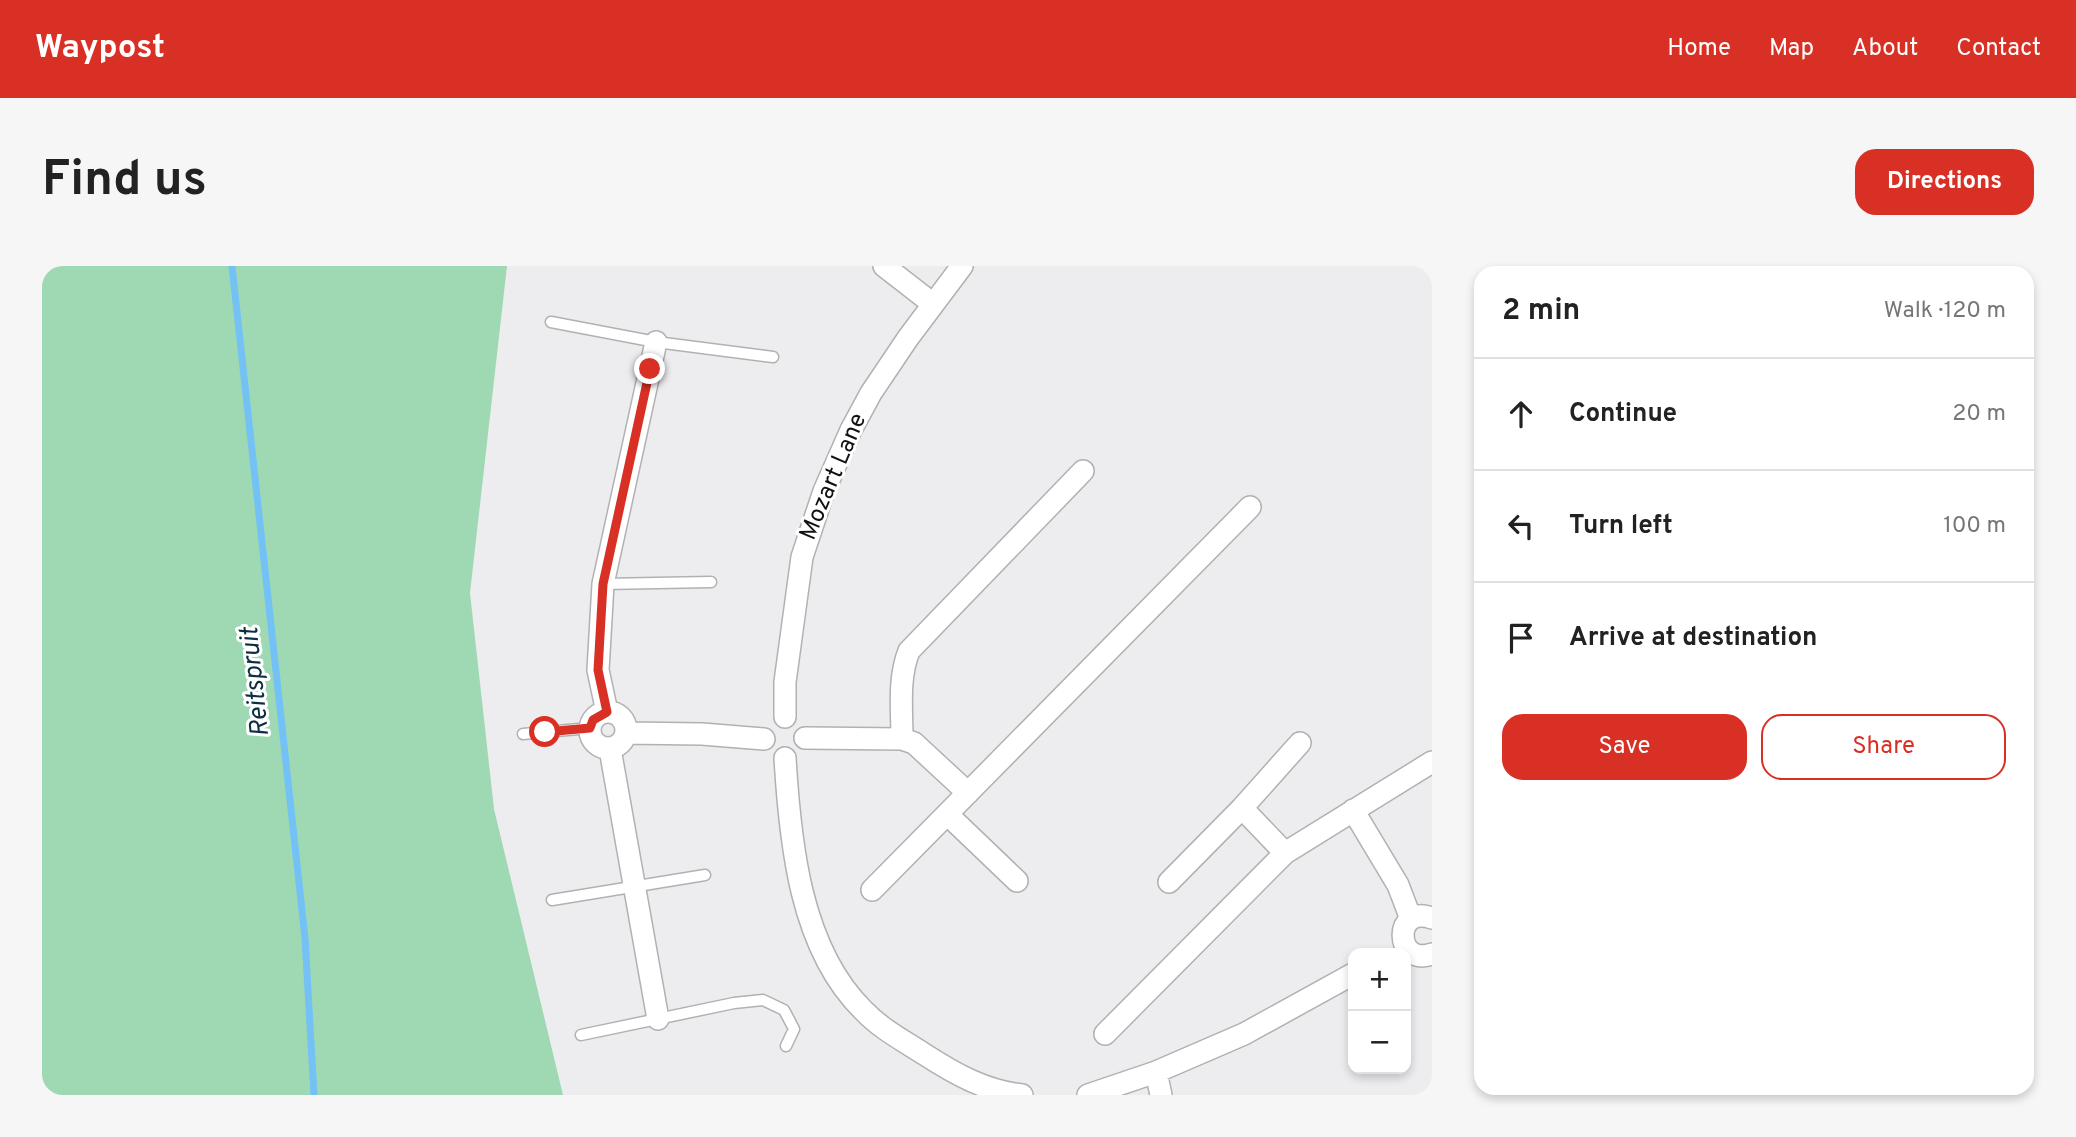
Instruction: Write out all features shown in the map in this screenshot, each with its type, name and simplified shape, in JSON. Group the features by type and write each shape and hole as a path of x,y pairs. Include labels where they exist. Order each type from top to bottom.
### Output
{"street":[{"path":"884,266 933,304"},
{"name":"Mozart Lane","path":"785,717 785,682 802,556 816,511 851,430 871,393 962,266"},
{"path":"607,712 598,670 603,584 656,342"},
{"path":"902,739 902,676 909,651 1083,471"},
{"path":"872,890 1250,507"},
{"path":"607,712 621,718 626,725 626,733 618,746 610,749 595,743 590,728 593,720 607,712"},
{"path":"785,717 797,722 805,738 800,751 782,758 769,752 764,739 767,726 772,721 785,717"},
{"path":"626,733 702,734 764,739"},
{"path":"805,738 902,739 914,743 968,793"},
{"path":"1169,882 1242,808 1300,743"},
{"path":"610,749 658,1019"},
{"path":"786,758 789,808 806,906 822,950 853,999 886,1029 961,1077 988,1088 1022,1095"},
{"path":"1105,1034 1285,853 1432,762"},
{"path":"1242,808 1285,853"},
{"path":"1353,810 1421,918 1403,930 1396,948"},
{"path":"947,814 1017,881"},
{"path":"1411,953 1420,956 1432,954"},
{"path":"1088,1095 1156,1072 1244,1034 1348,977"},
{"path":"1156,1072 1161,1095"}],"lane":[{"path":"551,322 656,342 773,357"},
{"path":"603,584 710,582"},
{"path":"523,734 590,728"},
{"path":"552,900 705,875"},
{"path":"582,1035 734,1003 763,1000 783,1010 794,1029 786,1046"}],"green space":[{"name":"Reitspruit","path":"42,266 507,266 470,593 494,809 563,1095 42,1095"}],"waterway":[{"name":"Reitspruit","path":"232,266 305,938 314,1095"}],"route":[{"path":"545,732 590,728 593,720 607,712 598,670 603,584 650,369"}]}
